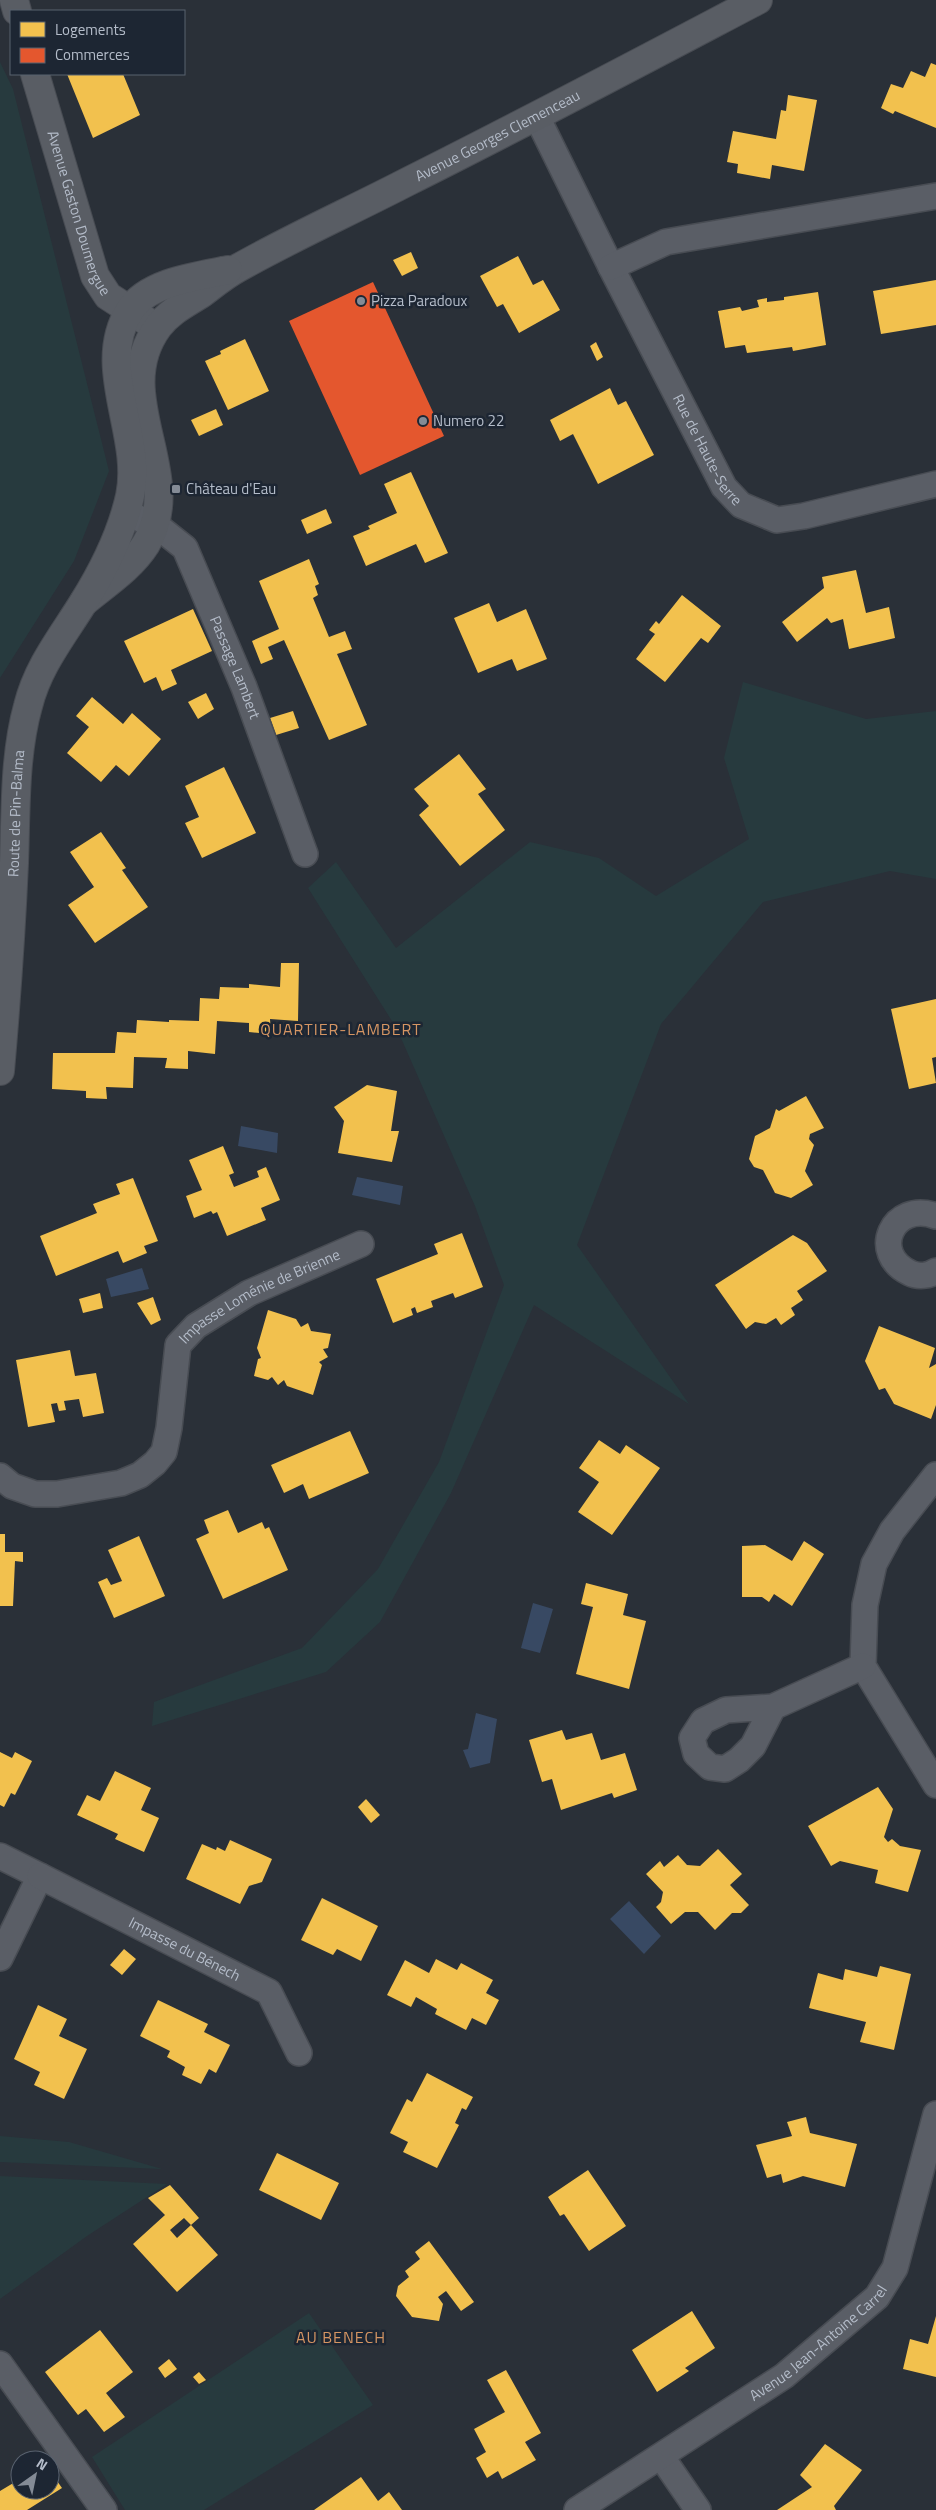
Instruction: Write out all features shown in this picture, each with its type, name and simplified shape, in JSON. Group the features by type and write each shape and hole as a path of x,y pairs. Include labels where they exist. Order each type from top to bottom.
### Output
{"main road":[{"name":"Avenue Georges Clemenceau","path":"158,327 175,310 237,268 537,117 758,0"},
{"name":"Avenue Gaston Doumergue","path":"35,75 95,276 108,296 158,327"},
{"name":"Avenue Georges Clemenceau","path":"130,311 138,300 149,292 189,277 237,268"},
{"name":"Route de Pin-Balma","path":"0,1071 12,925 22,729 35,683 48,656 84,602 111,549 126,512 133,480 133,458 116,365 119,338 130,311"},
{"name":"Route de Pin-Balma","path":"84,602 135,558 150,536 153,525 158,503 158,478 140,404 140,376 145,349 158,327"}],"street":[{"name":"Rue de Haute-Serre","path":"537,117 611,267 724,487 741,504 777,520 804,516 936,484"},
{"path":"611,267 666,242 936,196"},
{"name":"Passage Lambert","path":"126,512 172,536 185,548 244,687 305,854"},
{"path":"936,1216 923,1211 905,1215 893,1226 888,1240 891,1256 900,1269 915,1276 931,1275 936,1271"},
{"name":"Impasse Loménie de Brienne","path":"0,1476 12,1486 35,1494 57,1494 121,1483 140,1475 155,1463 164,1452 169,1428 178,1345 196,1326 249,1293 361,1244"},
{"path":"936,1475 892,1531 874,1564 865,1605 863,1666 936,1785"},
{"path":"774,1707 863,1666"},
{"name":"Impasse du Bénech","path":"0,1856 268,1992 299,2054"},
{"path":"0,1958 40,1876"},
{"name":"Avenue Jean-Antoine Carrel","path":"577,2510 784,2376 877,2297 895,2268 927,2188 936,2114"},
{"path":"0,2364 104,2510"},
{"path":"661,2456 698,2510"}],"green space":[{"path":"0,62 13,89 109,471 74,561 0,678"},
{"path":"743,682 866,719 936,711 936,879 890,871 763,902 661,1024 577,1245 689,1404 534,1305 451,1493 380,1622 326,1672 152,1726 154,1702 302,1648 378,1569 439,1462 504,1285 475,1206 397,1029 308,888 336,862 396,948 530,842 599,858 656,896 749,839 724,758"},
{"path":"0,2136 69,2142 162,2169 0,2162"},
{"path":"0,2176 167,2184 87,2236 0,2299"},
{"path":"309,2313 373,2405 204,2510 125,2510 92,2457"}],"water":[{"path":"241,1126 278,1133 277,1153 238,1146"},
{"path":"357,1177 403,1186 400,1205 352,1195"},
{"path":"142,1268 149,1289 111,1297 106,1279"},
{"path":"533,1603 553,1609 540,1653 521,1648"},
{"path":"476,1713 497,1719 490,1763 470,1768 463,1750 468,1749"},
{"path":"629,1901 661,1936 644,1954 610,1919"}],"building: Logements":[{"path":"931,63 936,65 936,128 895,111 893,114 881,108 891,84 903,88 911,71 925,77"},
{"path":"67,75 123,75 140,115 93,138"},
{"path":"788,95 817,100 804,171 772,165 770,179 737,173 738,164 727,162 733,131 776,139 781,110 786,111"},
{"path":"411,252 418,268 402,276 393,260"},
{"path":"518,256 533,285 543,280 560,310 519,333 503,304 497,307 480,276"},
{"path":"936,280 936,325 881,334 873,291"},
{"path":"818,292 826,345 793,351 792,347 747,353 745,345 725,348 718,311 740,307 742,311 759,307 757,300 767,298 767,302 784,300 784,297"},
{"path":"245,339 269,391 228,410 205,361 221,354 220,351"},
{"path":"596,342 603,357 597,361 590,346"},
{"path":"610,388 618,405 626,401 654,455 598,484 573,434 560,441 550,420"},
{"path":"216,409 223,425 199,436 191,420"},
{"path":"411,472 448,553 425,563 416,544 366,566 353,536 370,529 368,526 397,513 384,484"},
{"path":"326,509 332,523 307,534 301,520"},
{"path":"309,559 319,584 315,586 318,595 313,598 329,637 345,631 352,649 337,654 367,725 329,740 284,640 268,647 273,659 261,664 252,641 279,629 259,581"},
{"path":"856,570 866,613 889,607 895,638 849,649 843,619 831,623 827,618 797,642 782,622 824,588 822,577"},
{"path":"682,595 721,626 708,643 701,638 665,682 636,659 655,634 649,630 656,621 659,624"},
{"path":"489,603 497,622 526,609 547,659 517,671 512,659 478,673 454,618"},
{"path":"193,609 212,651 171,670 177,684 162,691 156,677 144,683 124,641"},
{"path":"206,693 214,709 198,719 188,702"},
{"path":"92,697 123,724 132,713 161,739 129,776 116,765 101,782 67,753 89,727 76,716"},
{"path":"293,711 299,728 276,735 270,718"},
{"path":"459,754 486,789 478,794 505,830 460,866 419,815 429,806 414,789"},
{"path":"224,767 256,833 202,858 185,823 199,817 185,786"},
{"path":"101,832 126,868 122,870 148,907 95,943 68,905 94,887 70,852"},
{"path":"281,963 299,963 298,1021 270,1019 271,1034 249,1032 249,1023 217,1021 215,1054 188,1051 188,1069 165,1068 167,1058 134,1057 133,1088 106,1087 107,1099 86,1098 86,1091 52,1089 53,1053 115,1053 117,1032 136,1033 137,1020 199,1021 200,998 219,999 220,987 249,988 249,984 280,987"},
{"path":"936,999 936,1057 932,1058 936,1083 909,1089 891,1009"},
{"path":"367,1085 397,1091 391,1131 399,1131 392,1162 338,1153 344,1121 334,1107"},
{"path":"806,1096 824,1128 810,1134 809,1139 814,1145 805,1171 813,1185 791,1198 775,1193 763,1170 754,1167 749,1159 755,1136 770,1128 776,1109 779,1111"},
{"path":"223,1146 234,1173 229,1175 234,1187 259,1177 257,1171 266,1167 280,1200 261,1208 266,1220 227,1236 217,1212 213,1214 211,1211 194,1218 186,1196 202,1190 189,1160"},
{"path":"133,1178 158,1241 144,1246 147,1253 123,1263 118,1251 56,1276 40,1236 97,1213 93,1204 120,1194 116,1184"},
{"path":"462,1233 483,1287 455,1298 453,1293 431,1301 433,1307 417,1313 415,1307 411,1309 413,1315 393,1323 376,1279 438,1254 434,1244"},
{"path":"793,1235 807,1243 827,1271 797,1291 803,1300 791,1308 795,1315 781,1325 776,1318 766,1324 755,1322 746,1329 715,1285"},
{"path":"100,1293 103,1308 83,1313 79,1299"},
{"path":"153,1297 161,1320 151,1325 137,1303"},
{"path":"268,1310 296,1319 301,1327 308,1323 311,1331 331,1334 328,1348 323,1349 328,1357 319,1362 322,1365 313,1395 287,1386 284,1380 278,1385 272,1377 268,1380 254,1376 258,1359 261,1358 257,1348"},
{"path":"879,1326 935,1348 929,1368 936,1364 936,1405 931,1419 894,1404 885,1388 879,1390 865,1361"},
{"path":"70,1350 75,1376 96,1373 104,1413 83,1417 79,1399 64,1401 66,1410 59,1411 57,1403 51,1404 55,1422 28,1427 16,1360"},
{"path":"350,1431 369,1473 309,1499 303,1484 284,1493 271,1465"},
{"path":"599,1440 620,1454 626,1445 660,1468 612,1535 578,1512 599,1482 579,1468"},
{"path":"228,1510 238,1533 262,1522 265,1529 269,1527 288,1570 223,1599 196,1539 209,1533 204,1520"},
{"path":"0,1534 5,1534 5,1552 23,1552 23,1562 15,1561 13,1606 0,1606"},
{"path":"139,1536 165,1596 114,1618 98,1582 107,1578 111,1585 122,1581 108,1550"},
{"path":"804,1541 824,1554 792,1606 774,1594 769,1602 762,1597 742,1597 742,1546 765,1545 792,1561"},
{"path":"586,1583 628,1594 623,1615 646,1621 629,1689 576,1674 593,1607 581,1604"},
{"path":"562,1730 566,1740 592,1733 601,1760 625,1753 637,1790 614,1798 612,1793 561,1810 552,1779 542,1782 529,1740"},
{"path":"0,1752 12,1758 15,1752 32,1761 15,1795 11,1793 4,1807 0,1805"},
{"path":"115,1771 151,1788 141,1810 159,1818 144,1852 115,1839 118,1834 77,1815 87,1795 100,1801"},
{"path":"878,1787 893,1809 884,1837 888,1842 892,1839 900,1846 921,1850 908,1892 875,1883 878,1870 840,1861 831,1866 808,1826"},
{"path":"366,1799 380,1815 371,1823 358,1807"},
{"path":"230,1840 272,1859 262,1882 249,1886 240,1904 186,1879 202,1844 216,1850 217,1847 225,1851"},
{"path":"718,1849 742,1874 730,1885 749,1905 741,1913 732,1913 715,1930 698,1912 685,1912 671,1924 656,1907 661,1902 663,1892 646,1874 660,1861 664,1867 678,1855 687,1865 700,1866"},
{"path":"322,1898 378,1926 361,1961 337,1949 333,1955 301,1940"},
{"path":"124,1949 136,1959 122,1975 110,1965"},
{"path":"436,1959 457,1970 461,1963 493,1980 486,1993 499,2000 486,2025 472,2018 466,2030 435,2014 437,2009 416,1997 411,2007 387,1995 405,1960 429,1973"},
{"path":"880,1966 911,1974 894,2050 860,2042 866,2022 809,2008 818,1973 843,1980 845,1969 877,1977"},
{"path":"158,2000 208,2024 204,2032 230,2045 216,2073 209,2069 201,2084 182,2075 185,2067 167,2057 170,2051 140,2036"},
{"path":"38,2005 67,2019 59,2036 87,2049 64,2099 34,2085 40,2072 14,2059"},
{"path":"427,2073 473,2097 466,2110 462,2108 455,2123 459,2125 437,2168 403,2152 408,2142 390,2133 407,2099 412,2102"},
{"path":"806,2117 810,2133 857,2144 845,2187 803,2176 783,2183 781,2174 767,2178 756,2145 792,2136 787,2122"},
{"path":"277,2153 339,2183 321,2220 259,2190"},
{"path":"588,2170 626,2226 589,2251 564,2214 560,2216 548,2197"},
{"path":"170,2185 199,2218 191,2225 218,2255 177,2292 133,2244 165,2215 148,2198","holes":["184,2218 191,2225 177,2238 170,2230"]},
{"path":"429,2241 474,2302 461,2311 446,2291 438,2297 443,2304 439,2321 412,2317 396,2296 398,2286 409,2277 405,2271 420,2259 415,2252"},
{"path":"692,2311 715,2348 685,2368 689,2371 657,2392 632,2350"},
{"path":"936,2316 936,2377 903,2369 910,2339 928,2344"},
{"path":"100,2330 133,2372 106,2393 125,2417 104,2432 86,2409 78,2415 45,2372"},
{"path":"169,2359 177,2369 165,2378 158,2368"},
{"path":"506,2370 541,2433 525,2442 536,2460 502,2479 498,2471 487,2478 476,2458 486,2452 474,2429 505,2412 487,2380"},
{"path":"199,2372 206,2380 199,2384 193,2377"},
{"path":"825,2444 862,2470 834,2506 836,2510 777,2510 812,2487 800,2475"},
{"path":"361,2477 378,2501 389,2492 402,2510 314,2510"},
{"path":"10,2485 10,2500 43,2500 27,2510 0,2510 0,2491"}],"building: Commerces":[{"path":"373,282 444,436 360,475 289,321"}],"place":[{"name":"Pizza Paradoux","path":"361,301"},
{"name":"Numero 22","path":"423,421"},
{"name":"Château d'Eau","path":"176,489"}],"district":[{"name":"QUARTIER-LAMBERT","path":"341,1029"},
{"name":"AU BENECH","path":"341,2337"}]}
